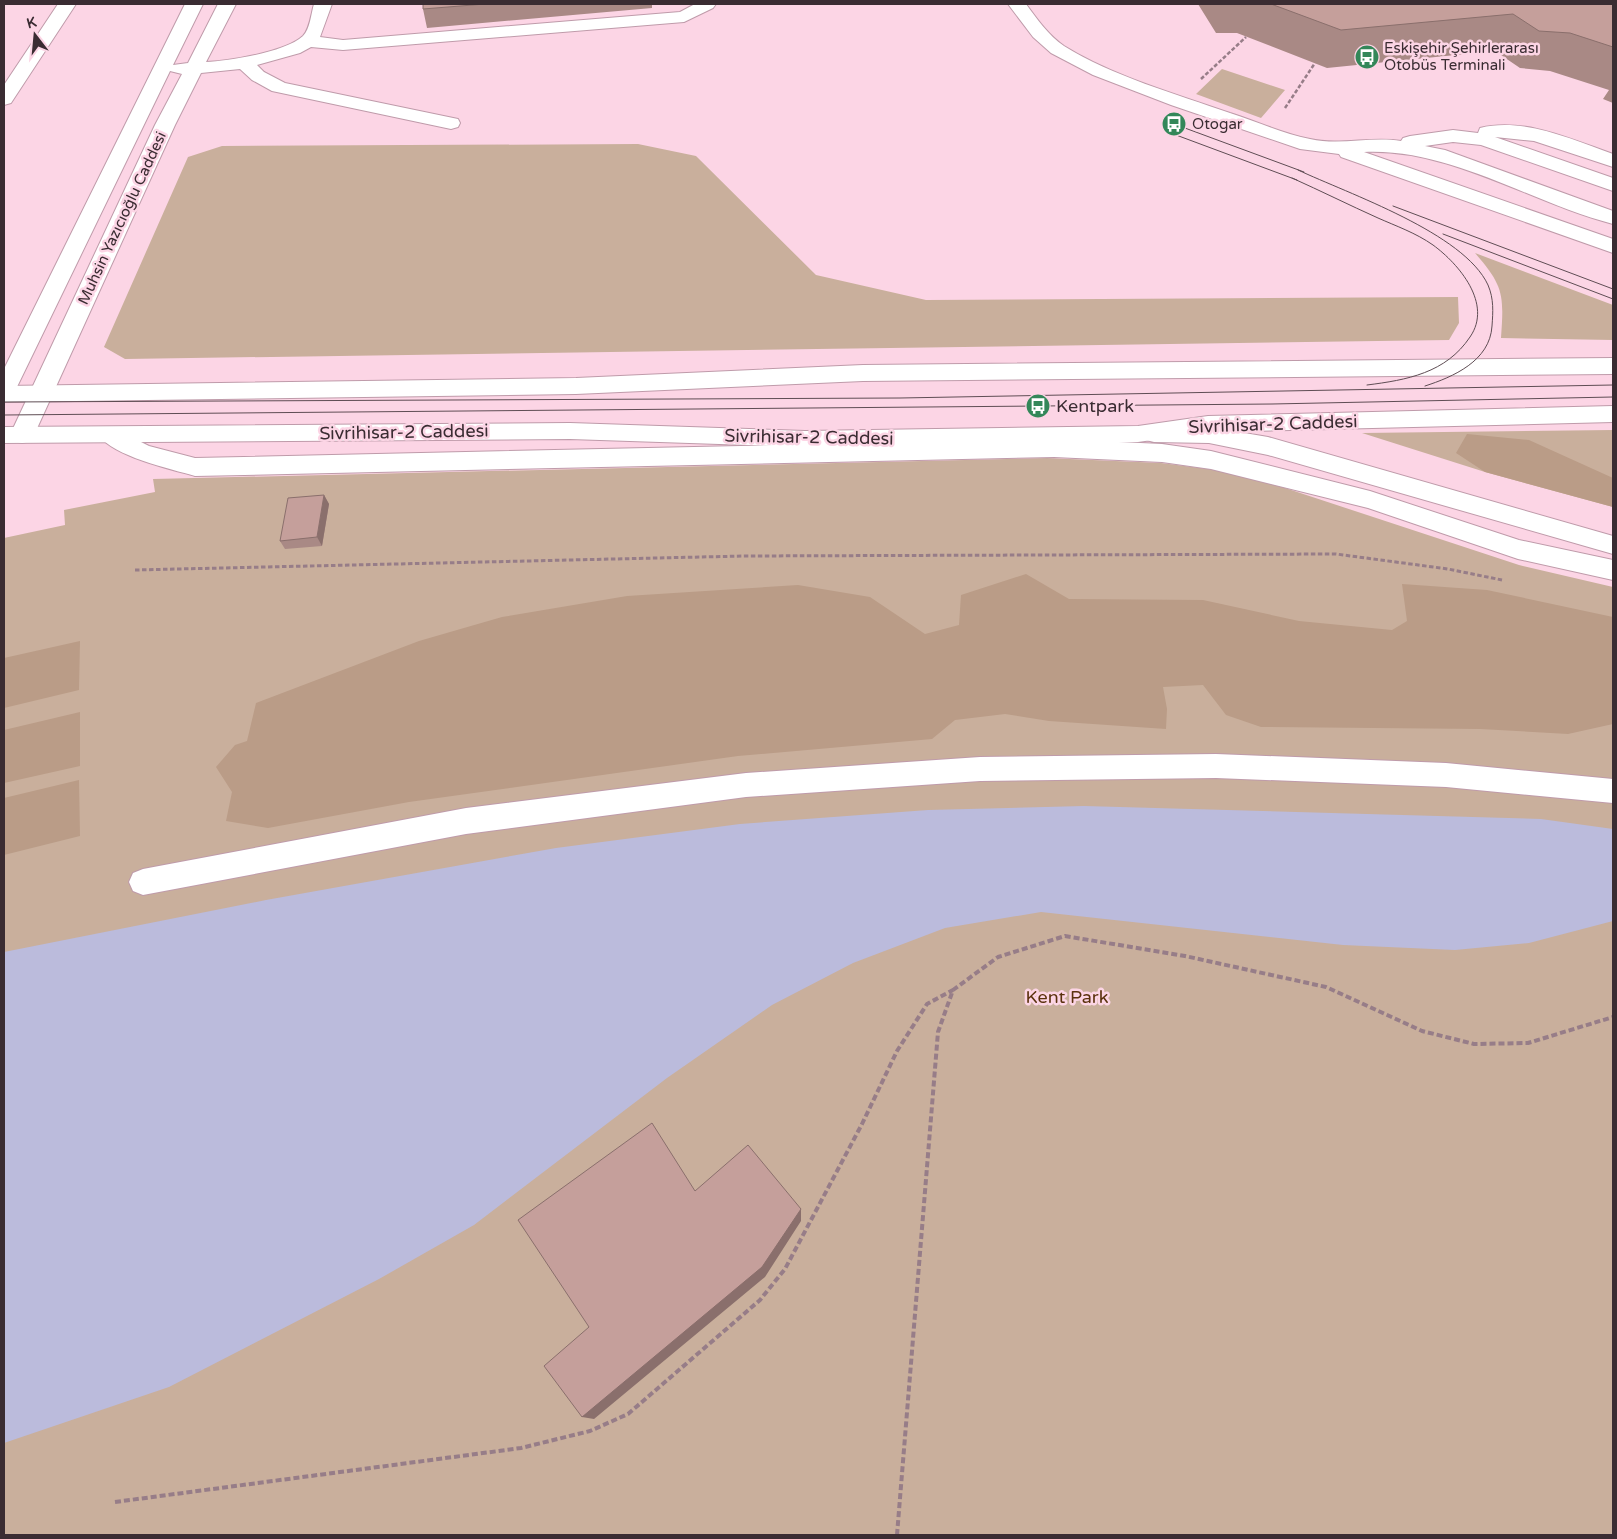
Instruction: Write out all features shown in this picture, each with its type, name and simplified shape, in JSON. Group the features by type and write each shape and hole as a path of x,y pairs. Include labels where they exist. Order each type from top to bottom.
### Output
{"street":[{"path":"4,99 67,4"},
{"path":"194,4 4,393 576,386 863,373 1613,366"},
{"name":"Muhsin Yazıcıoğlu Caddesi","path":"13,435 42,393 194,68 227,4"},
{"path":"162,69 245,64 294,49 308,42 315,32 323,4"},
{"path":"308,42 343,45 684,16 706,4"},
{"path":"1017,4 1039,33 1057,49 1099,72 1306,145 1334,148 1389,145 1453,136 1516,131 1538,135 1613,161"},
{"path":"245,64 258,76 279,87 451,123"},
{"path":"1453,136 1484,140 1613,185"},
{"path":"1389,145 1438,154 1613,218"},
{"path":"1334,148 1613,246"},
{"name":"Sivrihisar-2 Caddesi","path":"13,435 570,431 805,439 1138,434 1208,424 1613,414"},
{"path":"1138,434 1209,434 1268,446 1613,545"},
{"path":"111,435 142,452 195,467 1054,448 1170,454 1211,460 1268,472 1370,500 1518,549 1613,570"},
{"path":"143,882 466,821 746,785 980,769 1216,766 1446,775 1613,791"}],"path":[{"path":"1178,101 1246,37"},
{"path":"1268,133 1315,63"},
{"path":"134,570 744,556 1336,554 1448,569 1507,581"},
{"path":"115,1502 521,1448 590,1431 628,1414 760,1300 785,1269 862,1124 897,1051 927,1004 953,990 998,957 1065,936 1186,956 1326,987 1422,1031 1474,1044 1528,1043 1613,1017"},
{"path":"897,1535 938,1032 953,990"}],"green space":[{"path":"1222,69 1285,90 1261,118 1196,94"},
{"path":"638,144 696,156 816,275 926,300 1458,297 1459,323 1449,340 125,359 104,347 188,157 222,146"},
{"path":"1475,253 1613,305 1613,340 1501,338 1502,301 1500,292 1492,274"},
{"path":"1613,430 1613,507 1485,472 1362,433"},
{"name":"Kent Park","path":"1047,458 1161,463 1216,470 1282,487 1519,565 1613,587 1613,1535 4,1535 4,538 65,525 64,510 155,492 153,479"}],"shaded area":[{"path":"1467,434 1529,440 1613,478 1613,507 1485,472 1456,453"},
{"path":"1026,574 1069,599 1203,600 1299,621 1392,630 1407,621 1402,584 1487,590 1613,617 1613,724 1568,734 1480,729 1261,727 1226,715 1203,685 1163,687 1167,709 1166,729 1049,721 1005,714 955,720 932,739 738,756 409,802 268,828 226,821 232,792 216,767 235,745 247,741 256,703 419,641 502,617 627,596 798,585 870,597 925,634 959,625 961,595"},
{"path":"80,641 79,690 4,708 4,658"},
{"path":"80,712 80,766 4,783 4,730"},
{"path":"79,780 80,836 4,855 4,798"}],"water":[{"path":"1084,806 1541,819 1613,829 1613,921 1529,943 1455,950 1343,945 1041,912 945,928 853,963 772,1005 667,1078 474,1225 379,1279 169,1387 4,1443 4,952 266,900 556,848 740,824 928,810"}],"building":[{"path":"423,4 485,4 423,9"},
{"path":"1271,4 1613,4 1613,47 1570,33 1539,31 1513,14 1341,30"},
{"path":"324,495 317,537 280,541 288,498"},
{"path":"652,1123 695,1191 748,1145 801,1209 762,1267 582,1417 544,1366 589,1327 518,1220"}],"tram line":[{"path":"1174,124 1304,172"},
{"path":"1168,132 1293,179"},
{"path":"1298,170 1374,203 1431,232 1455,248 1475,266 1488,285 1492,300 1493,316 1490,338 1485,349 1468,366 1447,378 1425,386"},
{"path":"1293,179 1406,230 1433,245 1462,274 1475,298 1478,311 1476,324 1470,337 1449,359 1424,373 1367,385"},
{"path":"1393,206 1613,289"},
{"path":"1443,234 1613,299"},
{"path":"4,402 900,398 1613,385"},
{"path":"4,415 1272,404 1613,397"}],"place":[{"name":"Eskişehir Şehirlerarası Otobüs Terminali","path":"1367,57"},
{"name":"Otogar","path":"1174,124"},
{"name":"Kentpark","path":"1038,406"}]}
